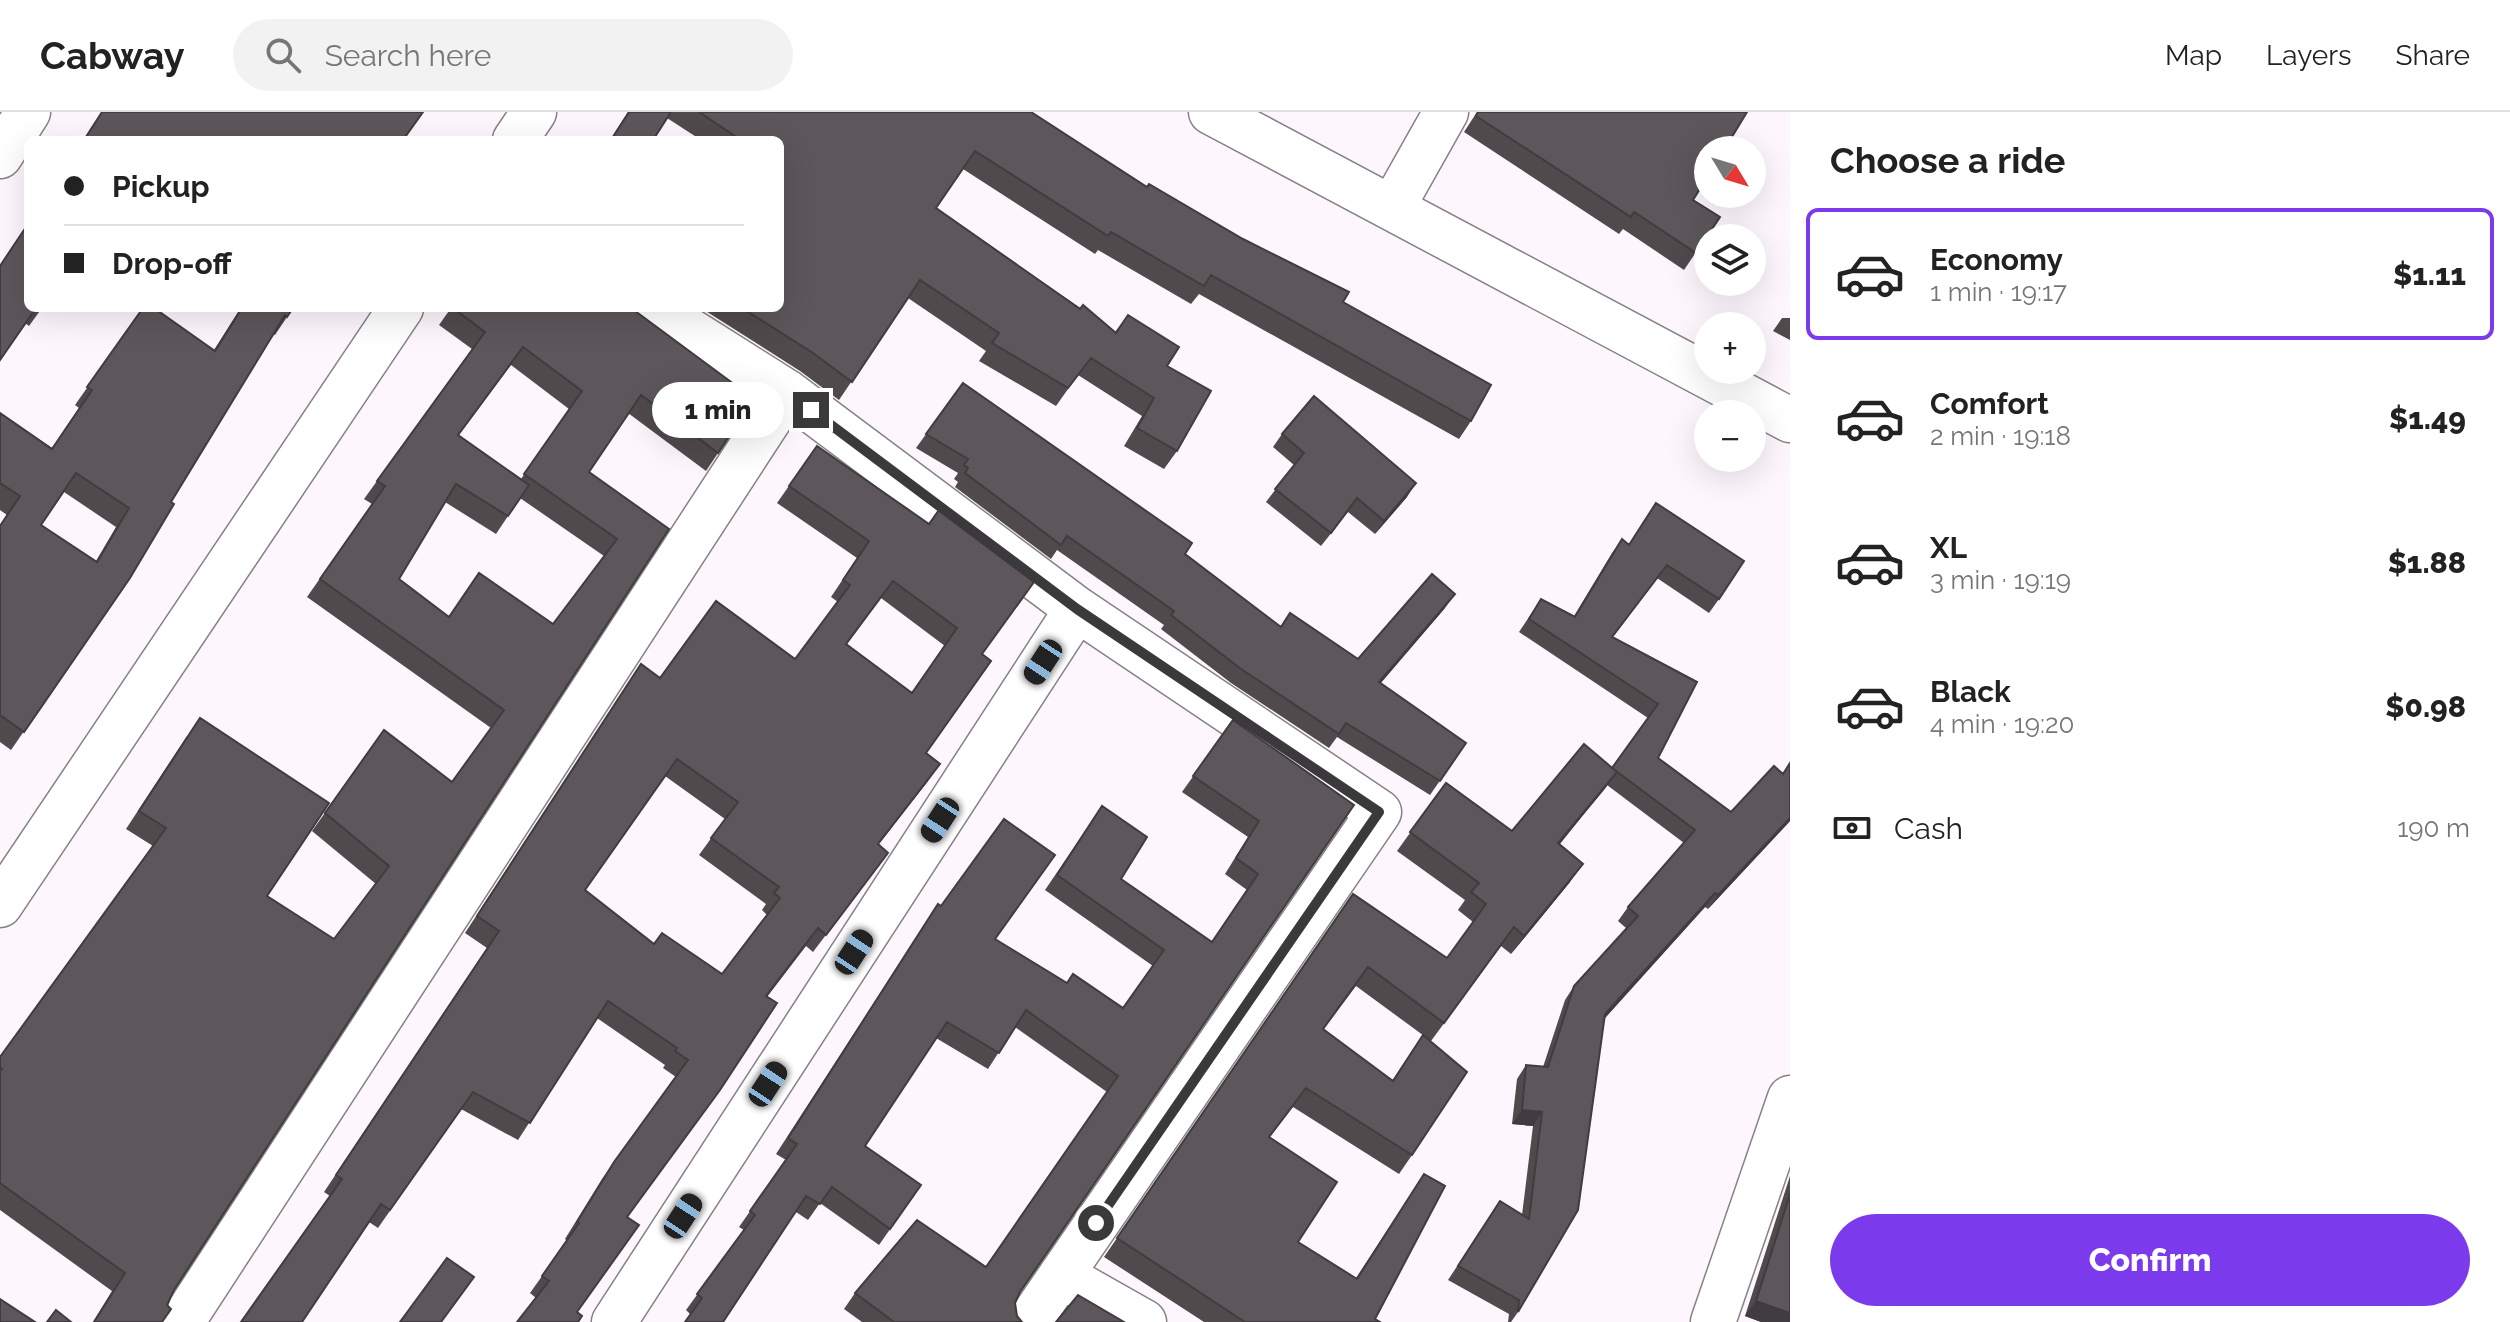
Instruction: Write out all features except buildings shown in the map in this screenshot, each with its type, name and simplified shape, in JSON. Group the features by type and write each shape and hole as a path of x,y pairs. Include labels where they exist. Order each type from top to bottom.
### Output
{"street":[{"path":"0,156 28,112"},
{"path":"518,136 534,112"},
{"path":"1211,112 1790,420"},
{"path":"1392,208 1446,112"},
{"path":"0,905 398,312"},
{"path":"660,312 787,392 1077,609 1379,812 1029,1322"},
{"path":"182,1322 787,392"},
{"path":"614,1322 1077,609"},
{"path":"1713,1322 1787,1115"},
{"path":"1061,1275 1144,1322"}],"route":[{"path":"811,410 1077,609 1379,812 1096,1223"}]}
